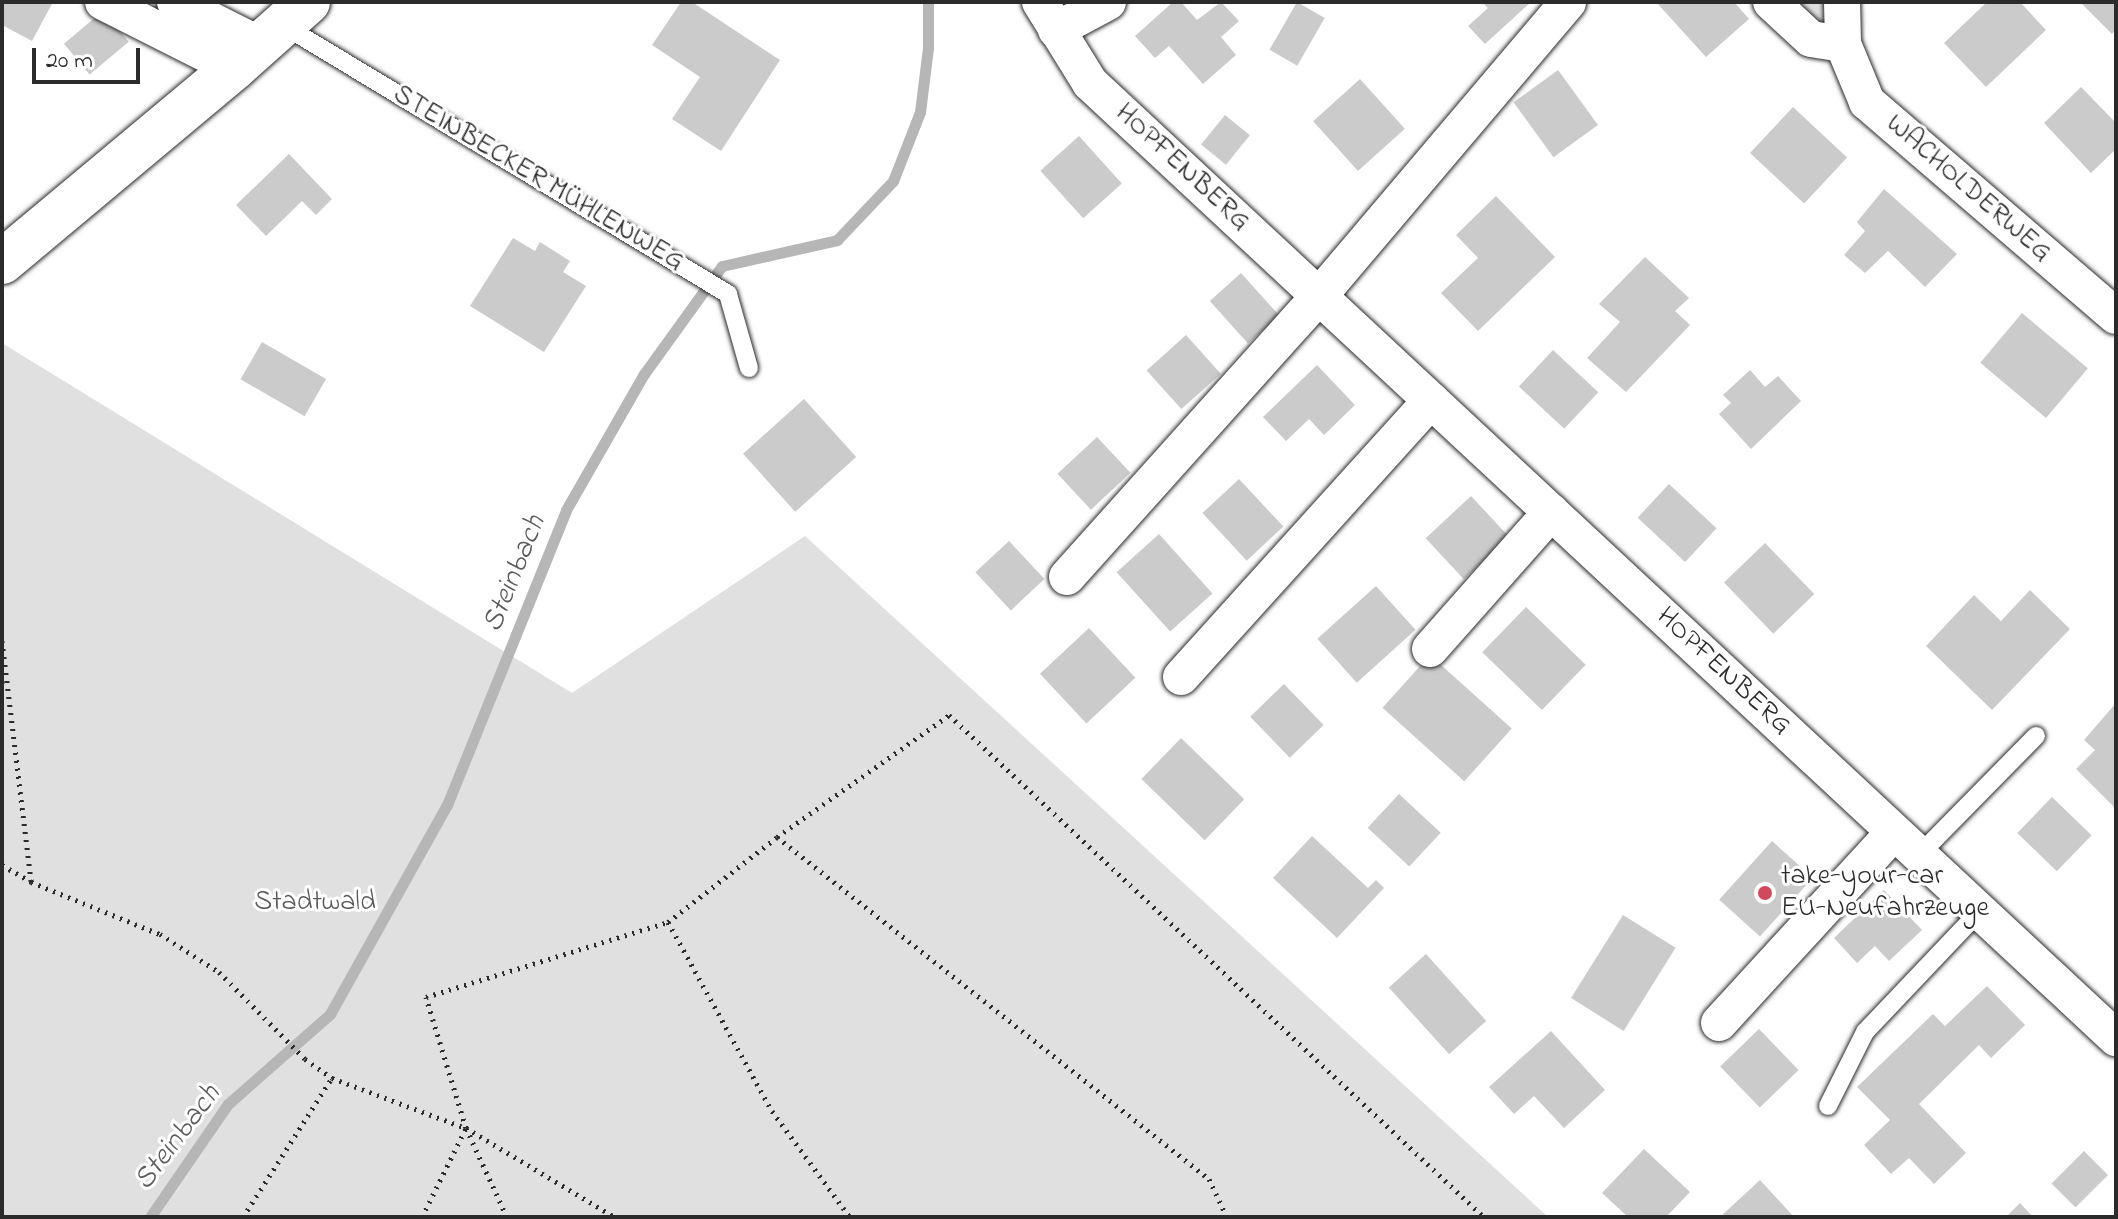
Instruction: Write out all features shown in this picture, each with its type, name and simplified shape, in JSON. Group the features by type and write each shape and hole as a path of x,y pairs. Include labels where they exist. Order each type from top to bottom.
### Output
{"street":[{"name":"STEINBECKER MÜHLENWEG","path":"103,2 270,35"},
{"name":"STEINBECKER MÜHLENWEG","path":"175,2 270,35"},
{"name":"HOPFENBERG","path":"1108,2 1048,16 1090,83 2116,1038"},
{"path":"1067,577 1319,296 1568,2"},
{"path":"1771,2 1811,39 1843,44"},
{"name":"WACHOLDERWEG","path":"1842,2 1843,44 1867,102 2108,294"},
{"path":"2,262 270,35"},
{"path":"1181,677 1431,400"},
{"path":"1430,649 1551,512"},
{"path":"1719,1023 1907,843"}],"lane":[{"name":"STEINBECKER MÜHLENWEG","path":"270,35 728,294 749,368"},
{"path":"1907,843 2036,736"},
{"path":"1828,1106 1865,1032 1980,911"}],"path":[{"path":"2,641 31,882"},
{"path":"507,1217 466,1128 426,997 668,922 777,837 949,715 1484,1217"},
{"path":"777,837 1209,1179 1227,1217"},
{"path":"2,865 31,882 160,934 219,972 305,1059 332,1078 466,1128 615,1217"},
{"path":"668,922 772,1111 850,1217"},
{"path":"243,1217 332,1078"},
{"path":"422,1217 466,1128"}],"green space":[{"path":"1771,2 1842,2 1843,44"},
{"name":"Stadtwald","path":"2,343 572,693 805,536 1548,1217 2,1217"}],"building":[{"path":"2,2 53,2 32,41 2,25"},
{"path":"681,2 692,2 780,60 721,151 672,119 700,77 652,45"},
{"path":"1173,2 1181,2 1197,20 1221,2 1239,21 1221,37 1236,55 1203,84 1169,46 1155,58 1135,36"},
{"path":"1297,2 1325,18 1297,66 1270,50"},
{"path":"1482,2 1531,2 1485,44 1468,26 1488,8"},
{"path":"1656,2 1734,2 1749,19 1706,57"},
{"path":"1987,2 2020,2 2046,30 1986,87 1944,43"},
{"path":"2080,2 2116,2 2116,29 2112,34"},
{"path":"103,11 129,42 90,74 64,44"},
{"path":"1558,70 1598,125 1553,157 1514,102"},
{"path":"1360,79 1405,129 1358,171 1313,121"},
{"path":"2081,87 2116,123 2116,149 2091,173 2044,123"},
{"path":"1793,107 1847,157 1804,204 1750,153"},
{"path":"1225,115 1250,135 1226,165 1201,145"},
{"path":"1079,136 1122,184 1083,218 1040,171"},
{"path":"289,154 332,199 316,215 302,201 266,236 236,205"},
{"path":"1884,189 1957,254 1925,287 1888,251 1865,273 1844,255 1865,231 1857,222"},
{"path":"1496,196 1555,257 1478,331 1441,293 1478,258 1456,235"},
{"path":"513,238 535,251 540,242 570,261 563,272 586,286 544,352 470,306"},
{"path":"1645,257 1689,298 1675,311 1690,325 1626,392 1587,358 1620,322 1599,304"},
{"path":"1241,273 1279,315 1248,343 1210,301"},
{"path":"2022,313 2088,368 2046,418 1980,363"},
{"path":"1186,335 1221,374 1181,409 1147,370"},
{"path":"262,342 326,379 305,416 240,379"},
{"path":"1553,350 1598,392 1564,429 1519,387"},
{"path":"1317,365 1355,405 1324,435 1309,419 1286,441 1263,417"},
{"path":"1750,370 1765,387 1778,376 1801,401 1751,449 1719,414 1731,403 1723,395"},
{"path":"804,399 856,457 795,512 743,454"},
{"path":"1097,437 1130,473 1091,510 1058,474"},
{"path":"1239,479 1283,527 1247,561 1202,513"},
{"path":"1669,484 1717,528 1685,562 1638,518"},
{"path":"1471,496 1509,537 1464,579 1426,538"},
{"path":"1159,534 1213,593 1170,632 1117,572"},
{"path":"1009,541 1044,579 1011,610 975,572"},
{"path":"1765,543 1814,594 1773,634 1724,583"},
{"path":"1376,586 1415,630 1357,683 1317,639"},
{"path":"2030,590 2070,629 1992,710 1926,646 1974,595 2001,621"},
{"path":"1526,607 1586,665 1542,710 1482,652"},
{"path":"1089,628 1135,678 1086,723 1040,674"},
{"path":"1430,655 1512,729 1464,781 1382,708"},
{"path":"1284,684 1324,725 1290,758 1250,717"},
{"path":"2116,703 2116,809 2076,769 2095,750 2084,740"},
{"path":"1181,738 1244,799 1205,840 1141,779"},
{"path":"1399,794 1441,833 1409,867 1368,828"},
{"path":"2052,797 2092,835 2057,871 2017,833"},
{"path":"1312,836 1368,888 1376,880 1384,888 1337,938 1273,878"},
{"path":"1772,841 1813,878 1760,937 1719,900"},
{"path":"1884,890 1922,930 1889,961 1875,946 1857,963 1834,938"},
{"path":"1623,915 1676,948 1624,1031 1571,998"},
{"path":"1426,954 1486,1021 1449,1054 1389,987"},
{"path":"1987,986 2025,1025 1991,1058 1979,1045 1919,1104 1966,1153 1934,1184 1909,1158 1891,1174 1864,1145 1890,1120 1857,1087 1933,1014 1945,1026"},
{"path":"1759,1029 1799,1070 1760,1108 1720,1067"},
{"path":"1551,1031 1605,1090 1564,1128 1534,1096 1514,1114 1489,1087"},
{"path":"1644,1149 1690,1192 1666,1217 1628,1217 1602,1193"},
{"path":"2084,1151 2108,1175 2076,1208 2051,1184"},
{"path":"1760,1180 1794,1217 1720,1217"},
{"path":"2020,1203 2033,1217 2006,1217"}],"waterway":[{"name":"Steinbach","path":"150,1217 228,1104 330,1014 447,805 566,510 644,374 722,266 837,240 893,181 920,112 928,48 928,2"}],"place":[{"name":"take-your-car EU-Neufahrzeuge","path":"1765,893"}]}
